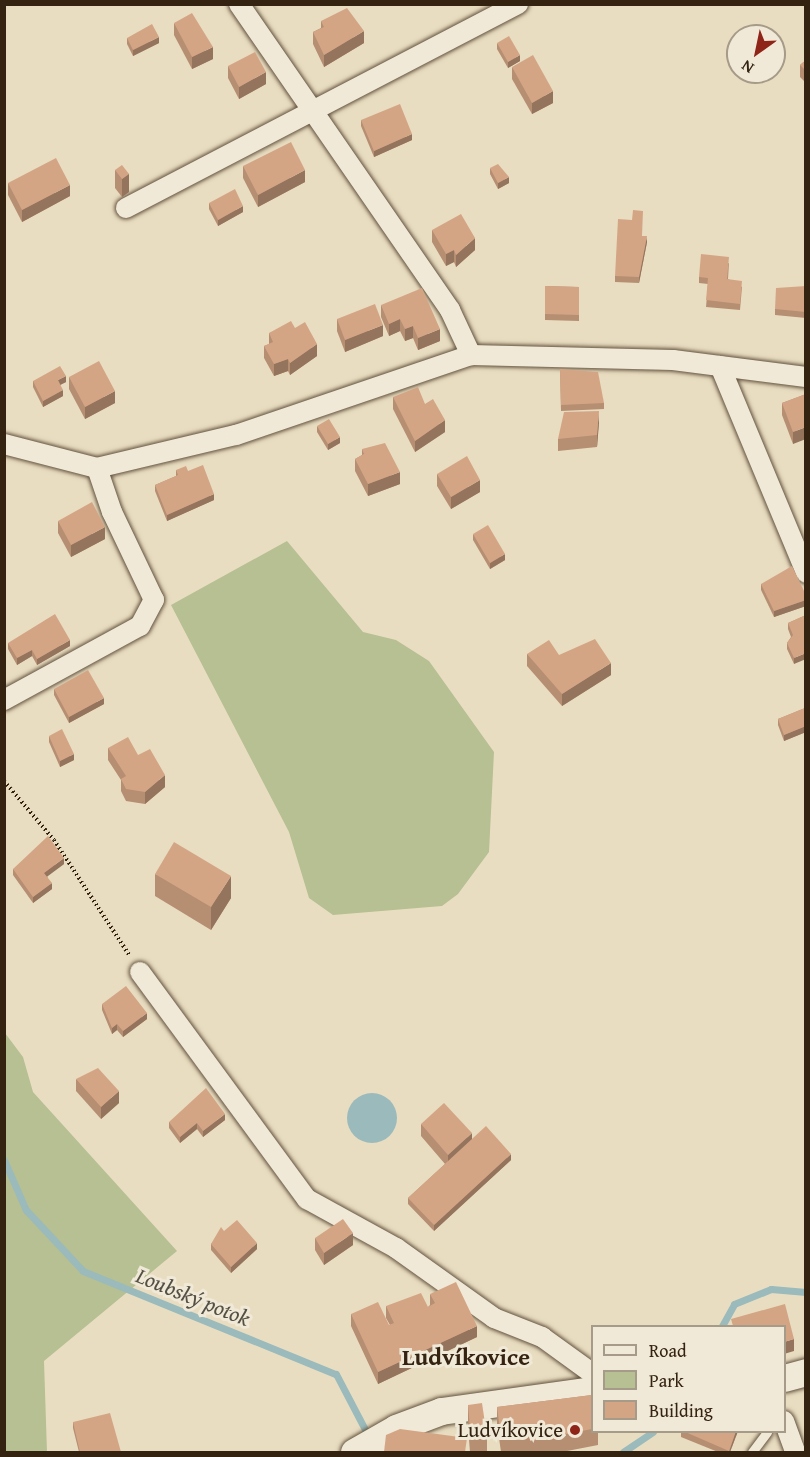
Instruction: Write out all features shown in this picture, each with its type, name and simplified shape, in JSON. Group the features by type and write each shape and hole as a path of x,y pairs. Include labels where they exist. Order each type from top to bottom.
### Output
{"street":[{"path":"239,4 315,111 450,310 471,355"},
{"path":"126,208 518,4"},
{"path":"4,444 97,468 236,435 471,355 720,366 806,377"},
{"path":"720,366 806,573"},
{"path":"4,700 140,626 154,600 112,512 97,468"},
{"path":"140,972 307,1199 396,1248 494,1318 542,1337 591,1372"},
{"path":"786,1377 806,1372"},
{"path":"366,1445 441,1411 591,1390"},
{"path":"786,1427 795,1452"}],"lane":[{"path":"752,1452 766,1433"}],"path":[{"path":"4,782 54,840 140,972"}],"green space":[{"path":"287,541 363,632 396,640 429,661 494,752 489,852 458,894 442,906 333,915 309,898 289,832 171,605"},
{"path":"5,1033 23,1057 33,1092 177,1251 44,1361 47,1452 5,1452"}],"water":[{"path":"372,1093 390,1100 397,1118 390,1136 372,1143 354,1136 347,1118 354,1100"}],"building":[{"path":"347,8 364,31 324,55 313,32 324,27 321,21"},
{"path":"192,13 213,47 192,57 174,23"},
{"path":"152,24 159,37 133,50 127,38"},
{"path":"509,36 520,55 508,62 497,43"},
{"path":"255,52 266,72 239,87 228,66"},
{"path":"533,55 553,91 532,103 512,67"},
{"path":"806,60 806,71 800,65"},
{"path":"400,104 412,134 374,151 361,120"},
{"path":"291,142 305,170 258,195 243,166"},
{"path":"56,158 70,185 22,210 8,183"},
{"path":"498,164 509,177 498,183 490,168"},
{"path":"122,165 129,174 122,179 115,170"},
{"path":"235,189 243,206 218,220 209,203"},
{"path":"633,210 643,211 642,236 647,236 639,277 615,276 618,219 632,220"},
{"path":"461,214 475,238 456,255 454,250 446,254 432,230"},
{"path":"701,254 729,257 727,279 742,281 740,304 706,300 708,278 699,277"},
{"path":"545,286 579,287 579,315 545,314"},
{"path":"806,286 806,312 775,309 776,288"},
{"path":"422,288 440,329 418,338 413,326 405,329 400,319 389,324 381,305"},
{"path":"375,304 383,325 345,340 337,319"},
{"path":"291,321 295,328 305,322 317,344 290,363 288,359 274,364 264,346 273,342 269,333"},
{"path":"99,361 115,391 85,407 69,377"},
{"path":"60,366 66,376 58,380 63,390 43,401 33,381"},
{"path":"560,369 598,372 604,403 561,405"},
{"path":"418,387 425,404 433,399 445,420 415,441 393,397"},
{"path":"806,394 806,427 793,432 782,403"},
{"path":"599,411 597,435 558,439 564,412"},
{"path":"329,419 340,437 328,444 317,426"},
{"path":"385,443 400,472 368,484 355,459 364,454 362,449"},
{"path":"467,456 480,480 451,497 437,474"},
{"path":"203,465 214,494 167,515 155,485 178,475 176,470 186,466 188,471"},
{"path":"92,502 105,527 71,545 58,521"},
{"path":"488,525 505,554 490,563 473,534"},
{"path":"792,566 806,595 806,600 774,611 761,584"},
{"path":"55,614 70,640 37,659 32,650 17,658 8,643"},
{"path":"806,615 806,653 794,658 787,643 793,635 788,623"},
{"path":"595,639 611,663 562,694 527,654 549,640 559,655"},
{"path":"88,670 104,698 69,717 54,689"},
{"path":"805,708 806,726 784,735 778,719"},
{"path":"62,729 74,754 60,761 49,736"},
{"path":"128,737 138,755 150,749 165,775 145,792 126,789 121,779 126,776 108,748"},
{"path":"48,836 64,858 44,873 52,883 33,897 13,869"},
{"path":"174,842 231,876 211,907 155,874"},
{"path":"126,986 147,1013 123,1031 117,1024 112,1028 102,1004"},
{"path":"98,1068 119,1091 101,1107 76,1079"},
{"path":"206,1088 225,1114 203,1131 197,1123 180,1137 169,1122"},
{"path":"444,1103 472,1133 448,1155 421,1124"},
{"path":"486,1126 511,1154 434,1225 408,1198"},
{"path":"343,1219 353,1233 324,1253 315,1238"},
{"path":"237,1220 257,1243 231,1267 211,1244 221,1227 224,1231"},
{"path":"456,1282 477,1326 378,1372 351,1314 378,1302 389,1325 394,1323 386,1306 421,1293 428,1307 435,1303 430,1294"},
{"path":"785,1304 794,1339 786,1341 786,1325 733,1325 731,1319"},
{"path":"591,1395 591,1429 530,1441 529,1434 501,1437 497,1407"},
{"path":"482,1403 487,1437 471,1439 468,1405"},
{"path":"110,1413 121,1452 80,1452 73,1422"},
{"path":"400,1429 467,1438 465,1452 384,1452 386,1435"},
{"path":"688,1433 735,1433 729,1451"}],"waterway":[{"name":"Loubský potok","path":"4,1160 26,1210 83,1271 336,1374 369,1437"},
{"name":"Loubský potok","path":"723,1325 734,1304 771,1289 806,1292"},
{"name":"Loubský potok","path":"623,1452 652,1433"}],"place":[{"name":"Ludvíkovice","path":"575,1430"}],"district":[{"name":"Ludvíkovice","path":"466,1357"}]}
